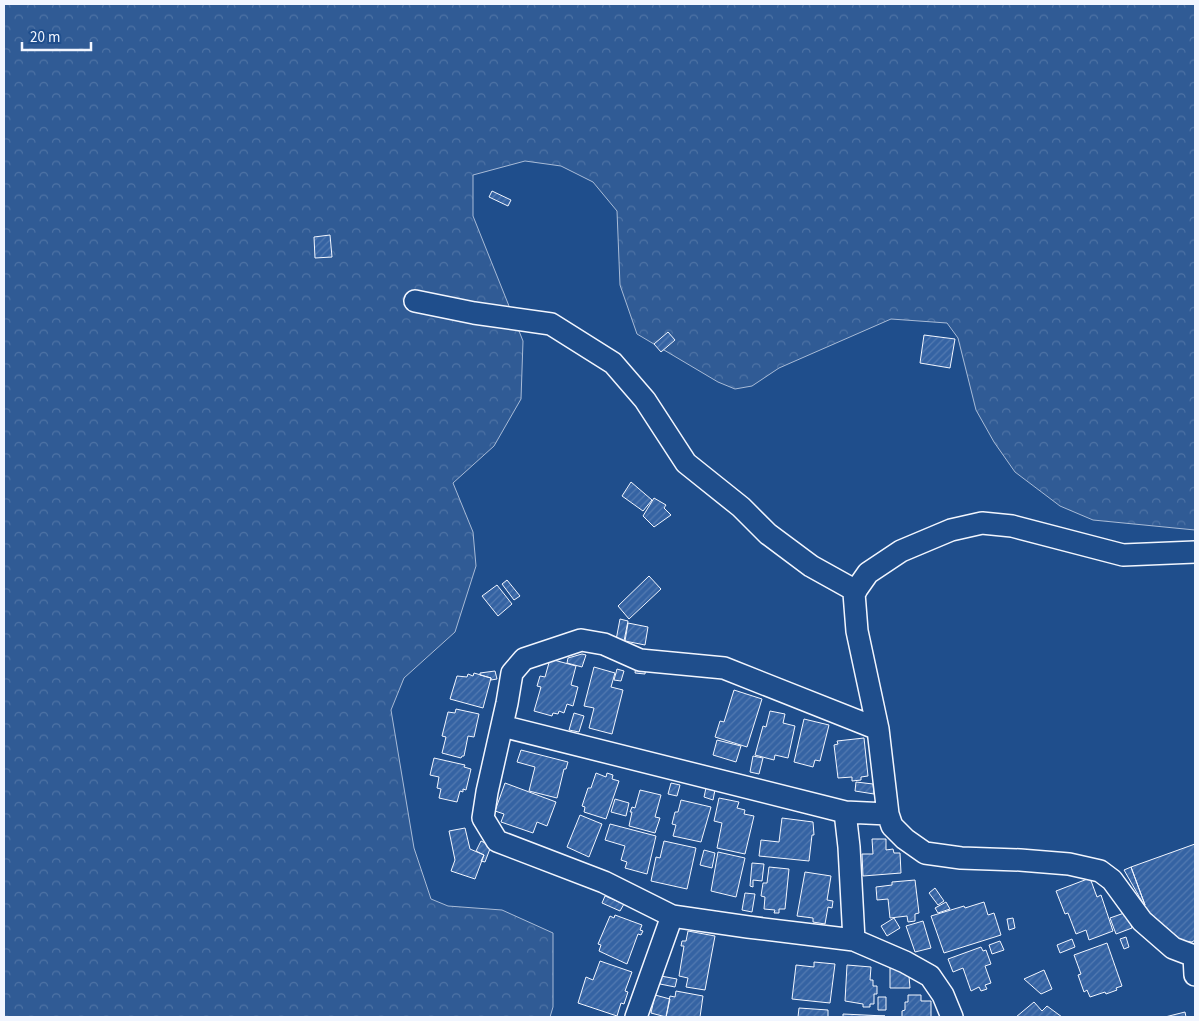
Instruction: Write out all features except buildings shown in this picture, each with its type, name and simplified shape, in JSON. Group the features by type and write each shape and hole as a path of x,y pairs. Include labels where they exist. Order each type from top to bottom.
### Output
{"street":[{"path":"415,301 474,313 551,324 613,363 644,400 686,463 741,507 776,540 812,566 856,591"},
{"path":"1195,552 1122,555 1012,526 982,523 951,530 901,551 868,573 854,593 857,631 878,729 888,814 892,826 905,839 926,853 961,858 1069,864 1100,871 1112,880 1142,921 1173,948 1195,962"},
{"path":"878,729 724,668 640,660 604,644 581,640 524,659 512,673 483,818 497,840 604,882 672,916 854,940 904,962 930,976 943,995 952,1017"},
{"path":"502,726 845,812 888,814"},
{"path":"845,812 849,847 854,940"},
{"path":"636,1017 672,916"}],"green space":[{"path":"4,4 1195,4 1195,530 1093,520 1060,506 1015,472 994,442 976,410 958,338 947,323 891,319 779,368 752,386 735,389 718,382 637,334 620,285 617,211 593,182 561,166 525,161 473,175 473,216 523,341 521,399 494,446 453,483 473,532 476,566 455,632 404,678 391,710 414,848 431,899 448,906 502,910 553,933 553,1007 550,1017 4,1017"}]}
